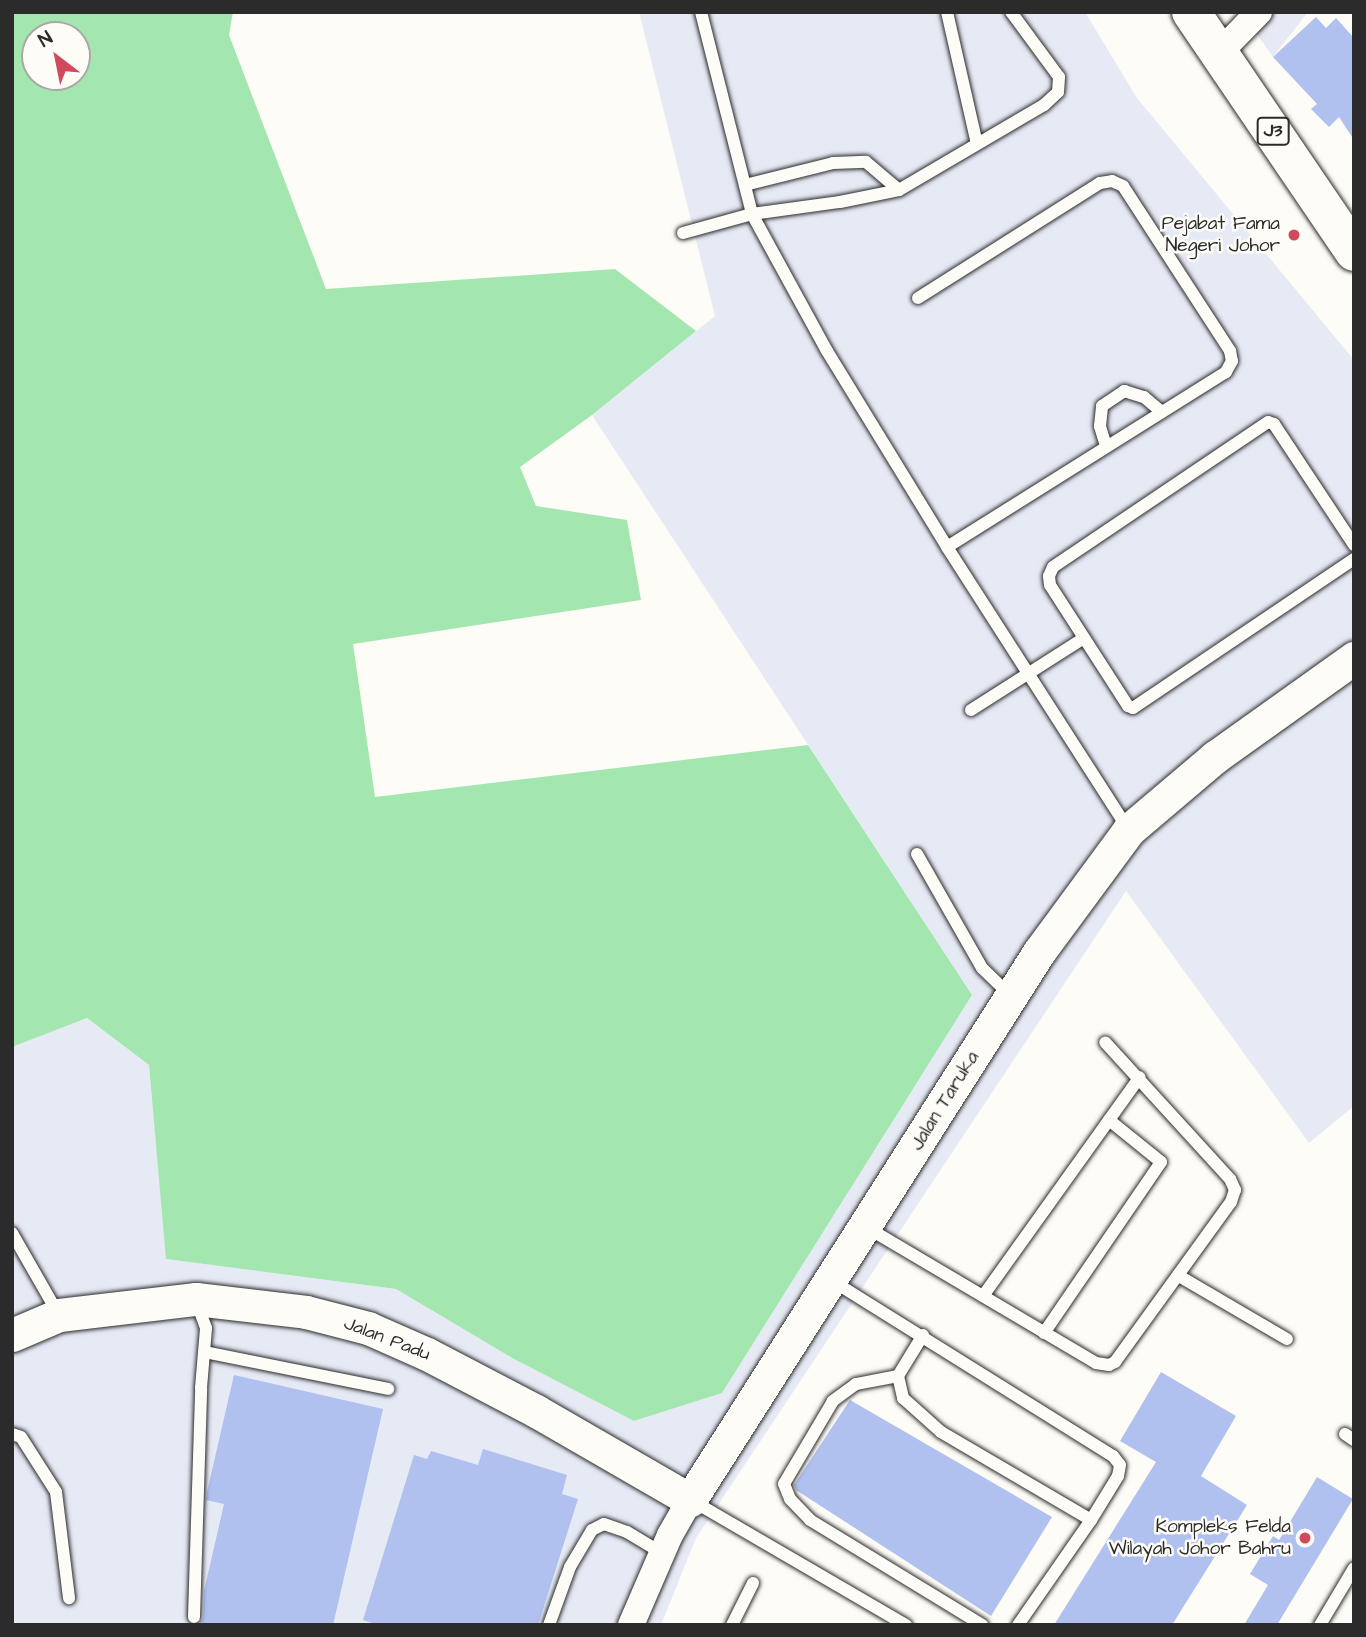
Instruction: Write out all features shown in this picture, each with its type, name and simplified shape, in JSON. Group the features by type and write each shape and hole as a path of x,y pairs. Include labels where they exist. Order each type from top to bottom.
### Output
{"main road":[{"name":"J3","path":"1191,12 1354,252"}],"street":[{"path":"1220,52 1259,12"},
{"name":"Jalan Taruka","path":"631,1625 662,1553 690,1500 1039,952 1129,830 1214,757 1354,658"},
{"name":"Jalan Padu","path":"12,1335 59,1315 196,1299 306,1312 368,1328 427,1354 537,1411 690,1500"}],"lane":[{"path":"701,12 752,214 827,351 947,547 1129,830"},
{"path":"947,12 977,144"},
{"path":"683,233 752,214 840,202 899,190 1044,105 1058,92 1059,77 1011,12"},
{"path":"745,185 833,163 866,162 899,190"},
{"path":"918,298 1100,183 1112,181 1123,187 1230,351 1232,361 1226,372 947,547"},
{"path":"1106,446 1100,426 1102,405 1124,391 1144,397 1162,412"},
{"path":"1354,545 1274,424 1268,422 1053,568 1049,576 1050,585 1128,705 1138,706 1354,559"},
{"path":"971,710 1084,638"},
{"path":"918,854 982,968 1012,996"},
{"path":"866,1227 1096,1363 1109,1365 1120,1357 1231,1202 1234,1190 1230,1179 1140,1077 1105,1042"},
{"path":"983,1296 1140,1077"},
{"path":"1044,1333 1161,1162 1109,1119"},
{"path":"12,1233 59,1315"},
{"path":"1179,1276 1287,1339"},
{"path":"831,1280 1113,1456 1120,1465 1118,1476 1091,1520 1018,1625"},
{"path":"194,1617 201,1388 206,1328 196,1299"},
{"path":"923,1335 898,1376 903,1398 942,1432 1091,1520"},
{"path":"205,1352 388,1390"},
{"path":"898,1376 856,1384 833,1401 784,1484 790,1499 810,1520 982,1625"},
{"path":"12,1434 21,1437 56,1492 69,1598"},
{"path":"690,1500 906,1625"},
{"path":"549,1625 570,1567 592,1530 604,1524 627,1532 662,1553"},
{"path":"1320,1625 1352,1575"},
{"path":"732,1625 753,1583"}],"shaded area":[{"path":"639,12 1085,12 1137,98 1354,360 1354,1106 1309,1143 1126,891 696,1538 661,1625 12,1625 12,1047 87,1018 149,1065 167,1259 396,1289 514,1359 634,1421 722,1393 972,995 592,415 715,316"},
{"path":"1241,12 1308,12 1273,57"}],"green space":[{"path":"12,12 233,12 229,35 326,289 615,269 696,331 592,415 520,467 536,506 627,520 641,600 353,644 375,797 808,745 972,995 722,1393 634,1421 514,1359 396,1289 166,1259 149,1065 87,1018 12,1047"}],"building":[{"path":"1316,17 1326,28 1336,18 1354,38 1354,140 1339,117 1329,127 1311,109 1317,104 1273,57"},
{"path":"1161,1372 1236,1416 1201,1476 1247,1505 1172,1625 1054,1625 1156,1462 1120,1441"},
{"path":"234,1375 383,1409 333,1625 198,1625 203,1618 204,1591 224,1504 206,1500 207,1492"},
{"path":"850,1400 1052,1517 991,1616 796,1490 794,1485"},
{"path":"483,1449 567,1475 562,1494 578,1499 538,1625 378,1625 363,1620 414,1455 427,1459 431,1451 478,1465"},
{"name":"Kompleks Felda Wilayah Johor Bahru","path":"1317,1477 1353,1499 1277,1625 1244,1625 1268,1585 1250,1574 1273,1536 1279,1540"}],"place":[{"name":"Pejabat Fama Negeri Johor","path":"1294,235"},
{"name":"Kompleks Felda Wilayah Johor Bahru","path":"1305,1538"}]}
